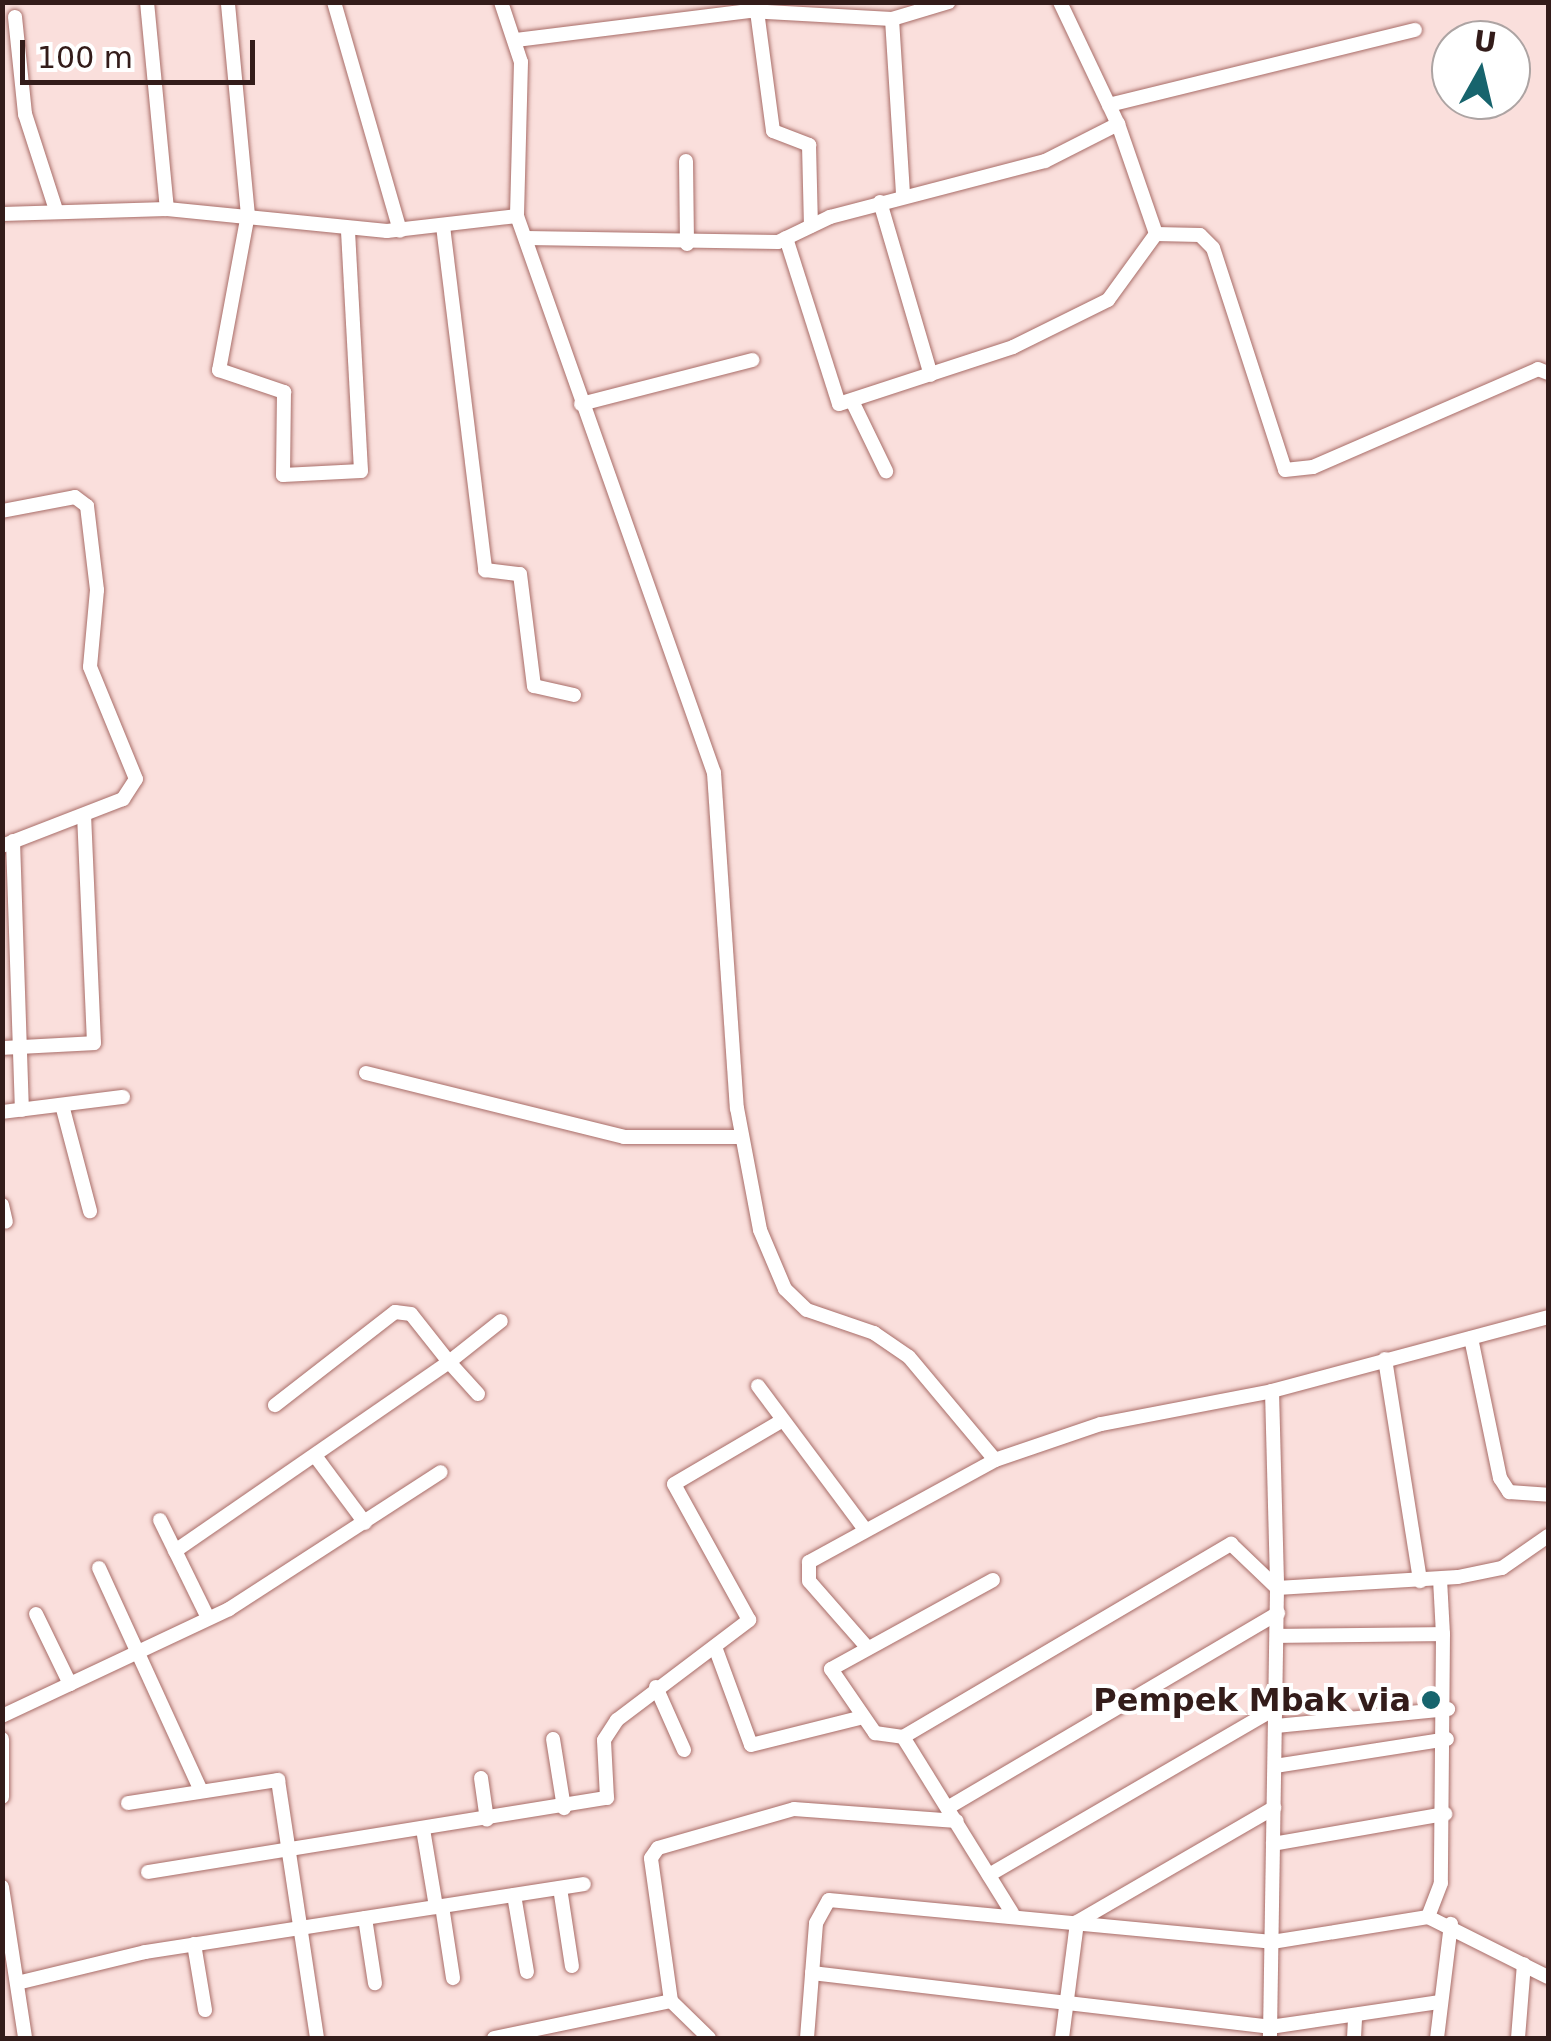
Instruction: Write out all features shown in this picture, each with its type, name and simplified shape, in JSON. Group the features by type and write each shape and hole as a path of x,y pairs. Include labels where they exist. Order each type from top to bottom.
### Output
{"street":[{"path":"147,2 167,209"},
{"path":"334,2 400,230"},
{"path":"502,2 516,40 518,216 714,773 742,1137 760,1230 786,1289 807,1310 874,1333 909,1358 994,1460"},
{"path":"516,40 757,11 892,18 949,2"},
{"path":"228,4 248,214 219,370 284,392 283,475 360,471 348,228"},
{"path":"1066,4 1118,124 1156,234"},
{"path":"757,11 773,131 809,145 811,226"},
{"path":"16,17 25,114 56,210"},
{"path":"892,18 902,196"},
{"path":"1109,105 1414,30"},
{"path":"526,238 687,244 786,238 880,202 1045,161 1118,124"},
{"path":"686,161 687,244"},
{"path":"880,202 930,375"},
{"path":"2,214 167,209 400,230 518,216"},
{"path":"443,226 485,570 520,574 534,686 574,696"},
{"path":"786,238 831,397 852,403 930,375 1108,300 1156,234"},
{"path":"1156,234 1200,234 1213,248 1286,470 1313,467 1525,374 1548,373"},
{"path":"581,404 752,360"},
{"path":"852,403 886,471"},
{"path":"2,510 75,498 87,506 98,590 90,667 136,779 129,794 8,844 10,1048 22,1110"},
{"path":"10,1048 94,1043 84,815"},
{"path":"366,1072 624,1137 742,1137"},
{"path":"2,1112 123,1097"},
{"path":"62,1106 90,1211"},
{"path":"2,1205 6,1222"},
{"path":"276,1406 395,1312 411,1314 478,1394"},
{"path":"866,1646 806,1571 864,1528 994,1460 1101,1424 1272,1392 1548,1317"},
{"path":"175,1551 316,1457 501,1321"},
{"path":"1471,1338 1500,1478 1508,1492 1548,1496"},
{"path":"1385,1359 1420,1581"},
{"path":"758,1386 864,1528"},
{"path":"1270,2033 1278,1613 1272,1392"},
{"path":"148,1872 564,1808 610,1795 604,1740 656,1687 742,1630 749,1610 674,1484 783,1420"},
{"path":"316,1457 365,1523"},
{"path":"2,1716 208,1618 441,1472"},
{"path":"160,1520 208,1618"},
{"path":"992,1580 866,1646 830,1676 859,1718 882,1737 903,1738 1231,1544 1277,1588 1440,1580 1502,1568 1548,1536"},
{"path":"99,1568 201,1791"},
{"path":"1428,1917 1442,1883 1448,1738 1440,1580"},
{"path":"948,1806 1278,1613"},
{"path":"36,1614 70,1684"},
{"path":"1277,1636 1443,1634"},
{"path":"715,1647 751,1744 859,1718"},
{"path":"656,1687 684,1750"},
{"path":"990,1875 1276,1708"},
{"path":"1276,1726 1448,1709"},
{"path":"903,1738 1012,1913"},
{"path":"1275,1766 1448,1738"},
{"path":"553,1739 564,1808"},
{"path":"2,1740 2,1797"},
{"path":"482,1778 487,1820"},
{"path":"128,1802 278,1780 317,2038"},
{"path":"1077,1922 1274,1808"},
{"path":"710,2038 671,2000 651,1858 658,1848 794,1809 957,1821"},
{"path":"1274,1844 1445,1814"},
{"path":"423,1829 453,1978"},
{"path":"17,1983 194,1944 584,1884"},
{"path":"2,1887 26,2038"},
{"path":"560,1888 572,1966"},
{"path":"514,1895 527,1972"},
{"path":"807,2038 818,1909 829,1900 1012,1913 1272,1942 1428,1917 1451,1924 1548,1977"},
{"path":"365,1918 375,1984"},
{"path":"1062,2038 1077,1922"},
{"path":"1437,2038 1451,1924"},
{"path":"194,1944 205,2010"},
{"path":"1518,2038 1524,1964"},
{"path":"812,1973 1270,2033 1440,2002"},
{"path":"494,2038 671,2000"},
{"path":"1354,2038 1355,2018"}],"place":[{"name":"Pempek Mbak via","path":"1431,1700"}]}
